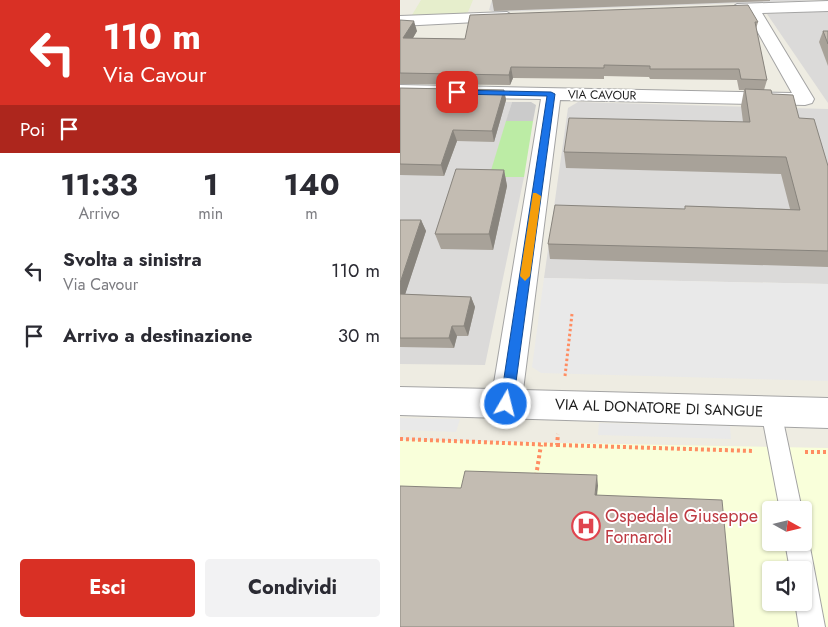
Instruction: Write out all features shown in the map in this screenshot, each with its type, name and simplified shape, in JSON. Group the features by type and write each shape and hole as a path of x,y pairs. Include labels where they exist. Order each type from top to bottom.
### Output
{"street":[{"path":"478,18 485,0"},
{"path":"723,10 828,6"},
{"name":"VIA CAVOUR","path":"400,91 805,99 752,9"},
{"path":"400,21 527,16"},
{"path":"506,404 551,94"},
{"name":"VIA AL DONATORE DI SANGUE","path":"400,401 827,414"}],"lane":[{"path":"771,411 789,501"},
{"path":"809,611 812,627"}],"path":[{"path":"534,484 540,445"},
{"path":"557,445 828,452"}],"shaded area":[{"path":"421,0 473,0 468,12 462,14 412,15"},
{"path":"492,0 823,0 494,12 489,10"},
{"path":"828,11 828,103 767,14"},
{"path":"400,99 512,102 490,177 524,177 485,365 400,364"},
{"path":"512,102 531,102 536,105 533,121 506,121"},
{"path":"578,102 828,109 828,284 544,278 568,108"},
{"path":"544,278 828,284 828,381 541,373 532,367"},
{"path":"400,418 460,419 456,432 400,430"},
{"path":"599,423 730,426 731,439 598,435"},
{"name":"Ospedale Giuseppe Fornaroli","path":"400,440 828,448 828,627 400,627"}],"green space":[{"path":"506,121 533,121 524,177 489,177"}],"building":[{"path":"748,5 758,22 755,22 767,80 741,79 739,69 650,69 650,66 604,65 604,68 511,67 509,75 400,73 400,20 414,21 403,38 465,39 470,15"},
{"path":"823,31 828,31 828,44"},
{"path":"400,88 504,90 492,131 453,130 441,165 400,164"},
{"path":"745,89 771,90 772,94 793,95 799,118 814,119 828,166 828,251 548,244 555,205 685,209 685,206 800,210 786,157 564,152 569,118 750,122"},
{"path":"456,169 504,170 489,234 435,234"},
{"path":"400,220 421,220 400,283"},
{"path":"400,294 471,297 464,326 452,326 449,338 400,338"},
{"name":"Ospedale Giuseppe Fornaroli","path":"465,471 597,475 595,495 722,500 734,627 400,627 400,486 461,488"}],"slow traffic":[{"path":"525,276 536,196"}],"place":[{"name":"Ospedale Giuseppe Fornaroli","path":"586,526"}],"route":[{"path":"457,92 551,94 506,404"}]}
